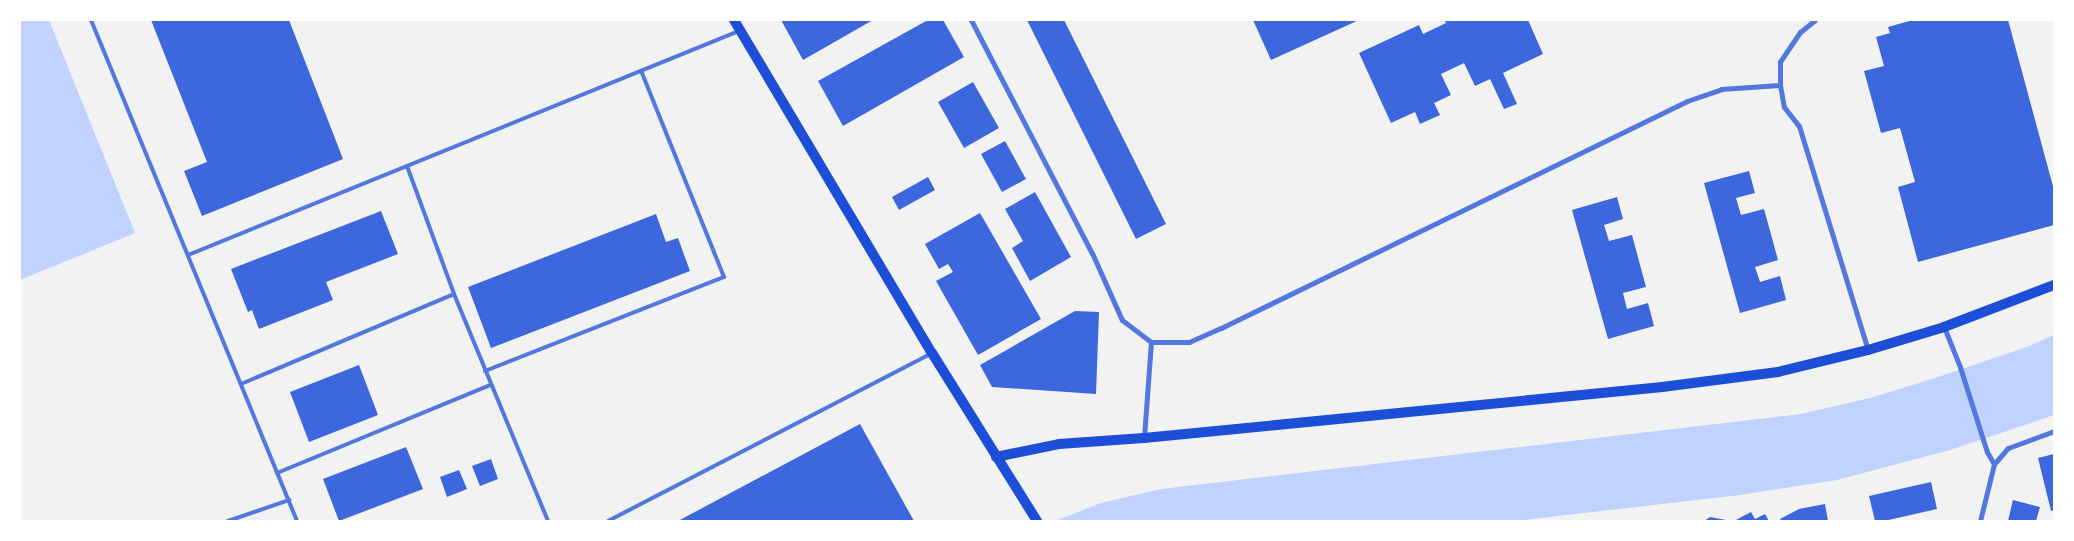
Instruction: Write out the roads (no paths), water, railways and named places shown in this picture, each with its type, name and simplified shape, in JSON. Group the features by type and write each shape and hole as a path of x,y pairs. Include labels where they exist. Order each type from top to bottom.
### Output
{"main road":[{"path":"734,20 932,353 1037,521"},
{"path":"996,457 1059,444 1144,438 1672,386 1778,372 1868,350 1944,327 2054,285"}],"street":[{"path":"971,20 1092,253 1122,320 1151,342 1189,342 1221,328 1687,101 1722,89 1780,85"},
{"path":"1815,20 1800,32 1780,62 1780,85 1784,107 1799,126 1868,350"},
{"path":"1944,327 1960,367 1987,452 1994,464"},
{"path":"1144,438 1151,342"},
{"path":"1980,521 1994,464 2008,448 2054,431"}],"lane":[{"path":"91,20 297,521"},
{"path":"188,255 740,31"},
{"path":"485,372 724,277 641,71"},
{"path":"407,166 454,294 548,521"},
{"path":"241,384 454,294"},
{"path":"608,521 932,353"},
{"path":"277,473 491,385"},
{"path":"228,521 289,500"}],"water":[{"path":"20,20 49,20 135,233 20,280"},
{"path":"2054,335 2054,415 1950,450 1837,480 1740,495 1515,521 1055,521 1101,503 1161,489 1801,414 1870,398 1935,378 2027,347"}]}
